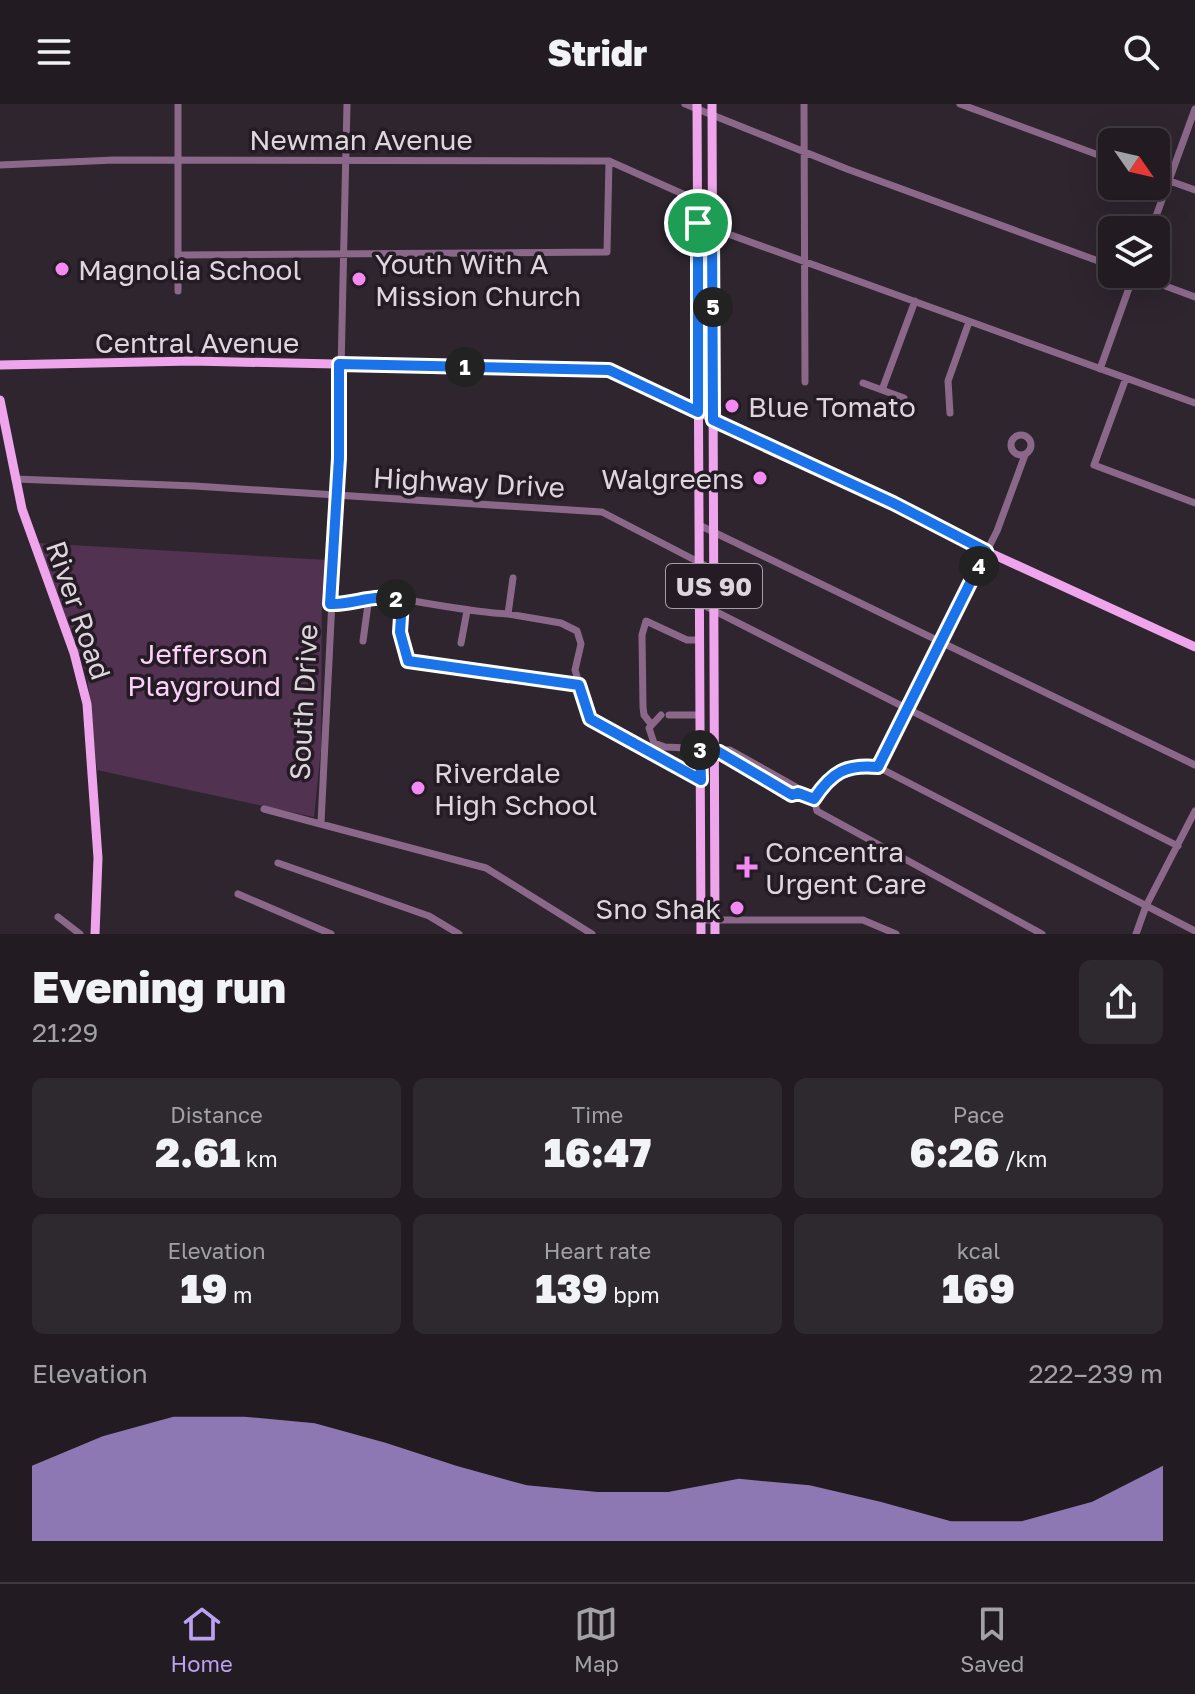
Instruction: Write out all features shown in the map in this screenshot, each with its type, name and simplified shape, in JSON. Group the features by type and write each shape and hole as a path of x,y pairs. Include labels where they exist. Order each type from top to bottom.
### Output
{"main road":[{"name":"US 90","path":"697,107 701,934"},
{"name":"US 90","path":"712,109 717,752 715,934"},
{"name":"Central Avenue","path":"0,365 144,361 609,370 893,503 986,551 1195,647"},
{"name":"River Road","path":"0,400 15,479 35,549 74,653 87,704 98,858 95,934"}],"street":[{"path":"178,104 178,291"},
{"name":"South Drive","path":"321,823 346,255 347,104"},
{"path":"685,104 712,109 805,152 1098,261"},
{"path":"804,104 805,382"},
{"path":"960,104 1098,155"},
{"path":"1170,178 1194,113"},
{"path":"178,255 607,252 609,161"},
{"name":"Newman Avenue","path":"0,165 609,161 712,207"},
{"path":"1170,181 1195,190"},
{"path":"698,223 1195,403"},
{"path":"1100,369 1129,288"},
{"path":"1170,288 1195,297"},
{"path":"882,390 915,301"},
{"path":"950,413 948,381 969,322"},
{"path":"1126,378 1094,465 1195,503"},
{"path":"863,383 904,398"},
{"path":"878,767 910,710 1010,503 1025,455"},
{"name":"Highway Drive","path":"15,479 195,486 337,498 557,506 602,512 714,570"},
{"path":"699,525 1195,765"},
{"path":"508,614 513,578"},
{"path":"330,604 369,597 440,604 467,611 561,623 577,631 581,644 575,670 590,719 701,780"},
{"path":"363,641 369,597"},
{"path":"402,602 400,632 408,661 579,685"},
{"path":"699,603 1178,846"},
{"path":"461,643 467,611"},
{"path":"699,640 687,640 646,621 642,687 644,715 651,724 650,737 654,743 665,747 717,752 792,795 798,793 814,799"},
{"path":"651,724 665,715 700,715"},
{"path":"1042,934 817,811 814,799 825,782 845,768 855,765 878,767 1195,931"},
{"path":"264,809 486,868 592,934"},
{"path":"1136,934 1146,906 1195,811"},
{"path":"278,863 429,916 459,934"},
{"path":"238,894 331,934"},
{"path":"58,917 80,934"},
{"path":"701,920 863,920 896,934"}],"green space":[{"name":"Jefferson Playground","path":"37,543 328,560 322,594 321,749 314,817 97,770 87,675"}],"place":[{"name":"Magnolia School","path":"62,269"},
{"name":"Youth With A Mission Church","path":"359,279"},
{"name":"Blue Tomato","path":"732,406"},
{"name":"Walgreens","path":"760,478"},
{"name":"Riverdale High School","path":"418,788"},
{"name":"Concentra Urgent Care","path":"747,867"},
{"name":"Sno Shak","path":"737,908"}],"route":[{"path":"698,223 712,228 713,420 893,503 986,551 910,710 878,767 855,765 845,768 825,782 814,799 798,793 792,795 719,752 700,749 701,780 590,719 579,685 408,661 400,632 402,602 396,599 376,596 330,604 339,458 339,364 609,370 698,412 698,223"}]}
